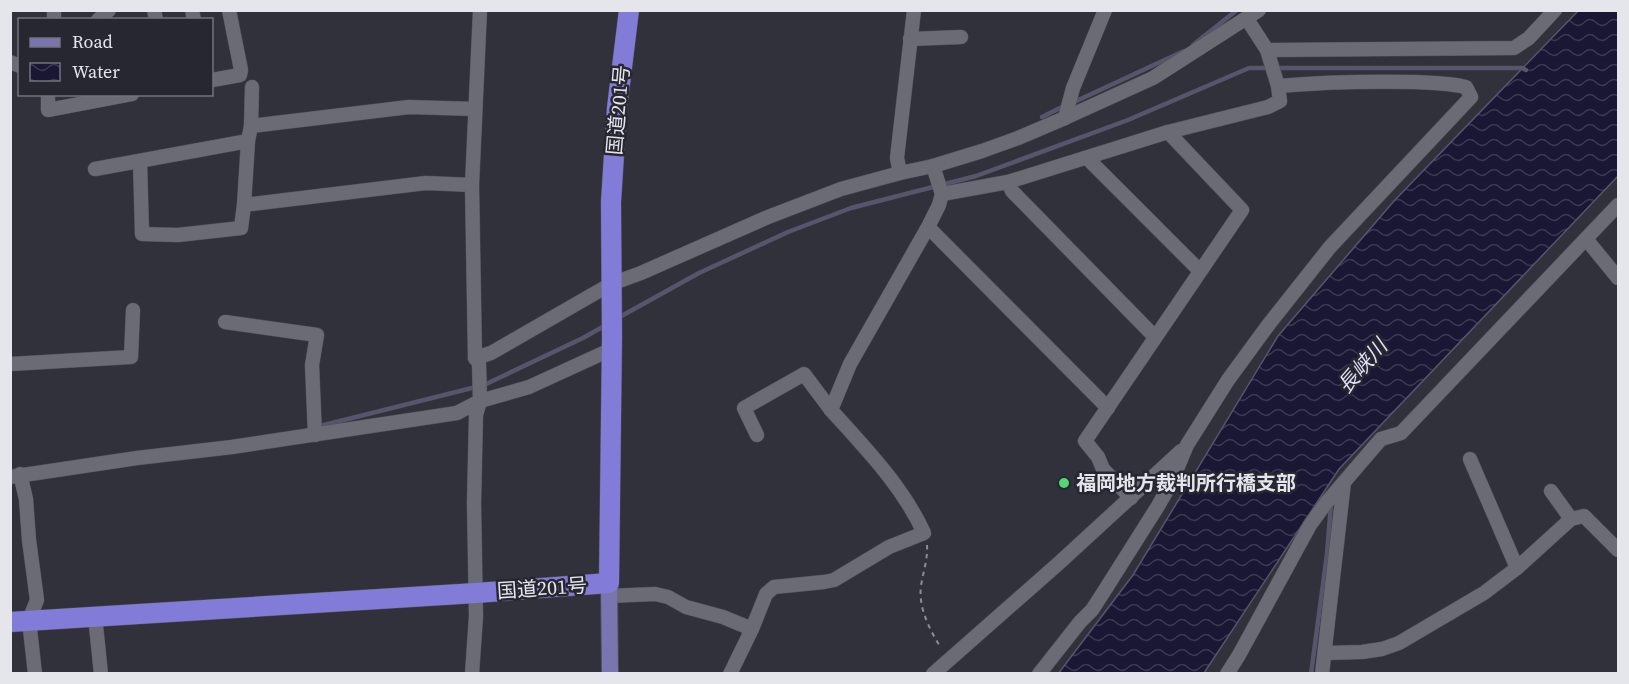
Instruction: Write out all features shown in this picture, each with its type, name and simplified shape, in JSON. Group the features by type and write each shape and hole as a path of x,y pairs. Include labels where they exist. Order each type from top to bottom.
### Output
{"highway":[{"name":"国道201号","path":"20,621 476,592 609,589 612,343 610,202 617,108 629,10"}],"main road":[{"path":"609,589 610,674"}],"street":[{"path":"213,80 240,75 241,70 229,10"},
{"path":"472,674 476,616 474,503 476,415 480,397 472,185 480,10"},
{"path":"900,172 897,158 914,10"},
{"path":"1065,118 1073,88 1105,10"},
{"path":"1268,54 1514,48 1529,38 1555,10"},
{"path":"477,360 611,287 768,217 841,189 900,172 934,170 1065,118 1153,78 1253,15 1268,54 1280,101 1268,107 1168,132 1008,182 942,194"},
{"path":"910,39 961,37"},
{"path":"1039,674 1092,610 1158,506 1187,446 1228,380 1262,333 1330,247 1471,97 1466,87 1452,84 1392,81 1278,86"},
{"path":"141,161 142,234 178,235 241,228 252,87"},
{"path":"48,96 48,110 122,96"},
{"path":"250,126 409,107 474,109"},
{"path":"1131,498 1103,469 1098,457 1084,441 1242,210 1168,132"},
{"path":"95,169 248,141"},
{"path":"1087,158 1200,271"},
{"path":"831,410 850,364 939,205 942,194 934,170"},
{"path":"1008,182 1012,191 1155,337"},
{"path":"244,205 426,183 472,185"},
{"path":"1227,674 1310,525 1344,482 1381,439 1401,433 1618,205"},
{"path":"928,227 1108,408"},
{"path":"1586,239 1618,278"},
{"path":"10,364 130,357 133,310"},
{"path":"225,322 317,335 312,365 315,435"},
{"path":"35,674 20,621 37,600 29,540 27,500 15,475 315,435 457,413 480,397 529,387 612,343"},
{"path":"730,674 766,594 774,587 834,580 889,547 924,533 894,482 831,410 804,374 744,408 757,435"},
{"path":"933,674 1187,446"},
{"path":"1470,459 1517,568"},
{"path":"1322,674 1344,482"},
{"path":"1145,486 1157,498 1158,506"},
{"path":"1551,492 1571,519"},
{"path":"1325,653 1362,652 1399,644 1484,593 1517,568 1571,519 1584,516 1618,550"},
{"path":"609,589 662,595 686,607 723,617 752,629"},
{"path":"95,616 102,674"}],"path":[{"path":"924,533 928,548 920,590 921,602 928,625 948,661"}],"water":[{"name":"長峡川","path":"1578,11 1618,11 1618,176 1339,469 1204,673 1058,674 1133,575 1278,336 1394,201"}],"waterway":[{"path":"1193,45 1237,10"},
{"path":"1072,103 1184,51"},
{"path":"616,319 699,273 788,232 851,208 976,176 1128,120 1249,68 1522,68 1526,70"},
{"path":"1042,117 1064,106"},
{"path":"316,427 484,385 606,325"},
{"path":"1311,674 1327,554 1331,504"}],"place":[{"name":"福岡地方裁判所行橋支部","path":"1064,483"}]}
